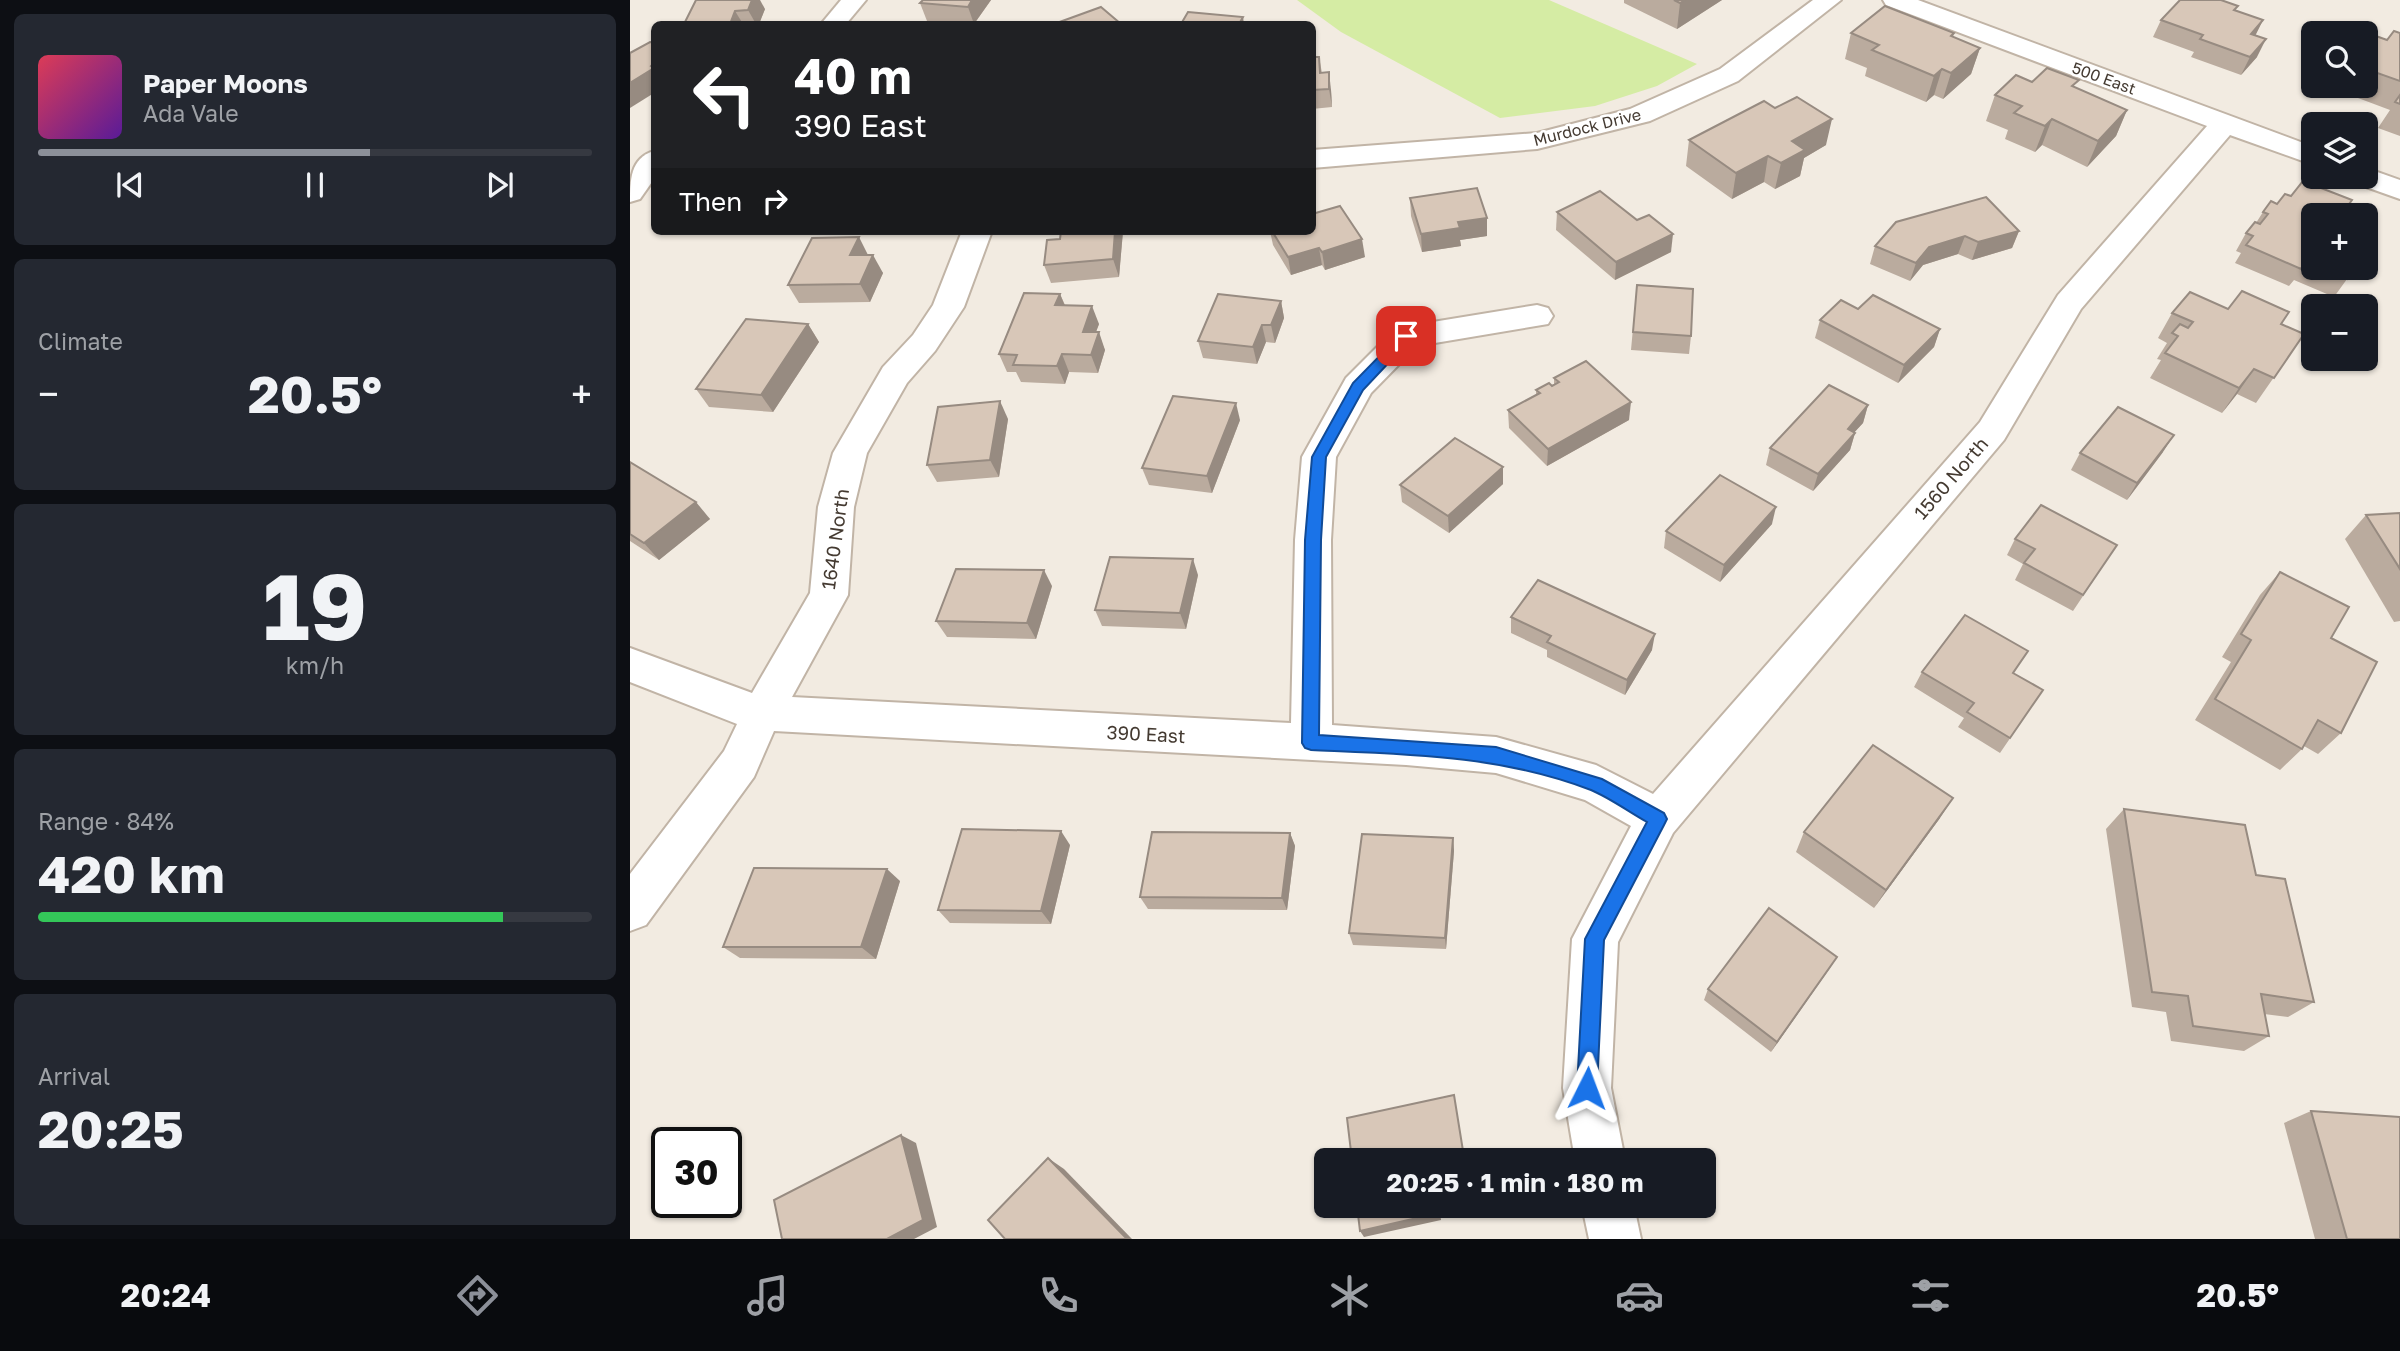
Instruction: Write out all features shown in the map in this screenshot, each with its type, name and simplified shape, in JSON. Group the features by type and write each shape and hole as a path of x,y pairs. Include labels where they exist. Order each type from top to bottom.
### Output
{"street":[{"path":"836,21 854,0"},
{"name":"Murdock Drive","path":"1316,159 1537,141 1640,116 1729,75 1829,0"},
{"name":"500 East","path":"1895,0 2301,152"},
{"name":"1560 North","path":"1598,1148 1587,1088 1595,939 1658,819 1992,431 2069,302 2225,122"},
{"path":"630,193 651,164"},
{"path":"2378,182 2400,190"},
{"path":"630,215 651,212"},
{"name":"1640 North","path":"630,910 739,764 762,713 829,595 836,507 850,453 895,375 924,343 948,307 975,235"},
{"path":"1311,743 1313,540 1319,457 1358,386 1406,336 1537,316"},
{"name":"390 East","path":"630,665 729,704 762,713 1406,747 1496,755 1596,784 1658,819"},
{"path":"1611,1218 1615,1239"}],"green space":[{"path":"1297,0 1549,0 1697,64 1657,86 1595,106 1500,118 1341,32"}],"building":[{"path":"696,0 752,0 748,10 735,11 731,21 686,21"},
{"path":"923,0 972,0 968,7 920,3"},
{"path":"2180,0 2221,0 2238,6 2234,10 2263,20 2251,34 2266,39 2250,57 2200,39 2203,35 2161,20"},
{"path":"1885,6 1954,33 1951,36 1980,48 1951,73 1942,69 1934,76 1872,50 1879,45 1851,33"},
{"path":"1101,7 1117,21 1062,21"},
{"path":"1188,12 1243,17 1241,21 1183,21"},
{"path":"2394,31 2400,33 2400,81 2378,73 2378,37 2387,40"},
{"path":"651,42 651,70 630,83 630,53"},
{"path":"1316,57 1319,57 1320,73 1329,72 1329,89 1316,90"},
{"path":"2047,68 2079,80 2072,86 2127,110 2098,141 2052,119 2045,126 2014,113 2022,106 1995,95 2016,75 2032,82"},
{"path":"1797,97 1832,119 1792,141 1805,150 1781,163 1768,156 1736,173 1689,140 1764,101 1775,108"},
{"path":"2301,184 2301,189 2324,189 2352,200 2350,203 2301,203 2301,269 2246,245 2253,236 2246,233 2255,222 2260,224 2268,214 2263,212 2271,201 2277,204 2285,194 2291,196"},
{"path":"1477,188 1487,218 1458,222 1460,228 1421,234 1410,198"},
{"path":"1600,191 1637,220 1649,215 1673,234 1616,262 1557,212"},
{"path":"1986,197 2019,231 1978,242 1965,236 1929,247 1916,263 1875,246 1896,222"},
{"path":"1340,206 1362,239 1322,252 1319,248 1288,257 1274,235 1316,235 1316,213"},
{"path":"1060,235 1115,235 1113,259 1044,265 1047,240 1060,239"},
{"path":"859,237 850,255 873,255 860,284 788,285 812,238"},
{"path":"1637,285 1693,289 1691,336 1633,332"},
{"path":"2242,291 2289,312 2281,324 2301,333 2301,338 2274,378 2254,369 2239,388 2165,353 2178,336 2172,333 2180,324 2188,328 2193,322 2172,313 2190,292 2228,309"},
{"path":"1024,293 1060,294 1055,305 1092,306 1083,332 1099,332 1091,355 1062,354 1057,366 1013,365 1017,355 999,354"},
{"path":"1218,294 1281,301 1271,325 1262,325 1253,347 1198,341"},
{"path":"1873,295 1940,329 1904,365 1820,320 1841,300 1858,309"},
{"path":"746,319 808,324 761,395 696,389"},
{"path":"1586,361 1631,402 1548,449 1508,410 1540,393 1536,390 1549,383 1552,386 1559,382 1554,378"},
{"path":"1829,385 1868,405 1848,429 1855,433 1818,474 1770,448"},
{"path":"1173,396 1236,403 1207,476 1142,468"},
{"path":"1000,401 990,460 927,465 938,407"},
{"path":"2118,407 2174,435 2137,483 2080,453"},
{"path":"1455,438 1503,467 1448,516 1400,485"},
{"path":"630,462 696,502 644,543 630,534"},
{"path":"1720,475 1776,507 1724,565 1666,531"},
{"path":"2041,505 2117,545 2083,595 2024,563 2035,549 2015,539"},
{"path":"2400,513 2400,569 2366,515"},
{"path":"1110,557 1193,559 1180,613 1095,610"},
{"path":"956,569 1044,570 1027,623 936,621"},
{"path":"2280,572 2349,607 2331,638 2377,662 2341,733 2318,720 2302,749 2215,699 2251,640 2241,634"},
{"path":"1538,580 1655,634 1627,680 1547,642 1551,636 1511,617"},
{"path":"1965,615 2028,651 2013,673 2043,690 2010,738 1967,712 1974,703 1922,672"},
{"path":"1873,745 1953,798 1886,890 1804,832"},
{"path":"2124,809 2245,825 2256,875 2285,879 2314,1002 2261,994 2269,1036 2193,1026 2188,996 2152,992"},
{"path":"962,829 1061,831 1041,911 938,910"},
{"path":"1152,832 1290,833 1282,898 1140,897"},
{"path":"1362,834 1453,838 1445,938 1349,933"},
{"path":"754,868 887,869 861,947 723,947"},
{"path":"1769,908 1837,957 1777,1042 1708,989"},
{"path":"1454,1095 1463,1148 1351,1148 1347,1118"},
{"path":"2311,1111 2400,1117 2400,1239 2347,1239"},
{"path":"901,1135 923,1220 887,1239 782,1239 774,1200"},
{"path":"1048,1158 1127,1239 1005,1239 988,1220"},
{"path":"1358,1218 1417,1218 1360,1231"}],"route":[{"path":"1406,336 1358,386 1319,457 1313,540 1311,743 1406,747 1496,755 1596,784 1658,819 1595,939 1587,1088"}]}
